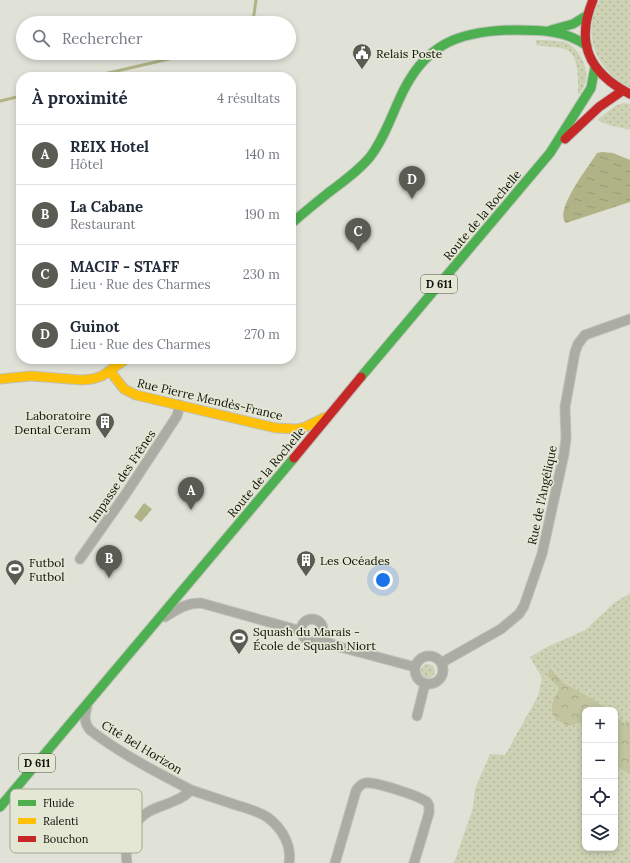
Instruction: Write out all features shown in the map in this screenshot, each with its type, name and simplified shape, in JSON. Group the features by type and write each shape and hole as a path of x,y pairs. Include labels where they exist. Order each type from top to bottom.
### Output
{"main road":[{"path":"593,0 586,16 586,46 595,67 607,81 626,93"},
{"path":"546,31 573,24 586,16"},
{"path":"296,220 367,160 384,135 410,77 418,65 442,45 453,39 477,32 513,30 546,31 565,34 580,41 586,46"},
{"name":"Route de la Rochelle","path":"550,153 591,88 595,67"},
{"name":"Route de la Rochelle","path":"15,789 550,153 599,107 626,93"},
{"path":"0,379 31,376 82,380 102,376 119,364"},
{"name":"Rue Pierre Mendès-France","path":"110,371 121,386 128,391 265,426 286,429 305,427 328,416"},
{"name":"Route de la Rochelle","path":"0,807 10,795"}],"street":[{"name":"Rue de l'Angélique","path":"441,663 501,629 515,618 524,606 542,554 564,454 566,440 565,407 575,352 578,344 585,336 630,319"},
{"name":"Impasse des Frênes","path":"80,559 125,495 177,416 180,405"},
{"path":"155,624 182,606 192,603 201,603 302,631"},
{"path":"311,619 317,620 322,624 323,630 319,638 316,640 309,640 304,637 302,631 305,622 311,619"},
{"path":"319,638 340,647 415,667"},
{"path":"429,656 441,663 443,668 442,677 435,683 425,684 418,679 415,672 415,667 420,660 429,656"},
{"path":"417,716 425,684"},
{"name":"Cité Bel Horizon","path":"91,698 84,714 84,720 90,730 120,751 166,778 191,790 254,811 267,817 278,827 285,837 289,863"},
{"path":"335,863 356,791 361,785 369,783 394,789 427,802 429,806 429,813 414,863"},
{"path":"142,817 148,812 177,800 191,790"},
{"path":"126,853 127,863"}],"shaded area":[{"path":"600,0 630,0 630,88 618,81 609,72 601,62 595,50 592,38 592,26 594,13"},
{"path":"536,40 552,40 567,43 579,53 586,70 585,84 580,94 578,94 576,64 571,53 567,50 556,47 536,45"},
{"path":"623,103 630,104 630,130 609,125 597,120 615,106"},
{"path":"630,593 630,721 625,724 618,718 618,707 603,707 593,699 564,683 551,667 547,676 559,688 552,705 552,714 556,720 569,726 580,723 582,726 582,851 618,851 618,767 630,775 630,863 454,863 473,808 475,789 490,754 505,755 538,696 542,678 530,657 545,648 585,630 614,603"},
{"path":"425,664 431,664 435,668 435,674 431,678 425,678 421,674 421,668"}],"green space":[{"path":"550,667 564,683 593,699 603,707 582,707 582,726 580,723 569,726 556,720 552,714 552,704 559,688 547,676"},
{"path":"618,718 625,724 630,721 630,775 618,767"}],"water":[{"path":"597,153 613,153 630,160 630,202 566,223 563,217 568,199"},
{"path":"144,503 152,509 141,522 134,517"}],"waterway":[{"path":"254,16 256,0"},
{"path":"113,72 164,60"},
{"path":"0,101 16,97"}],"traffic: fast":[{"path":"551,30 573,24 586,16"},
{"path":"296,220 350,176 370,157 383,137 408,81 419,66 431,54 444,45 458,38 475,34 493,31 524,30 562,34 587,46"},
{"path":"361,377 550,153 591,88 595,67"},
{"path":"15,789 294,458"},
{"path":"0,807 10,795"}],"traffic: slow":[{"path":"0,379 31,376 82,380 92,379 102,376 119,364"},
{"path":"110,371 124,389 136,395 276,428 297,429 305,427 328,416"}],"traffic: jam":[{"path":"593,0 585,30 589,55 604,76 616,86 630,94"},
{"path":"565,139 599,107 622,91"},
{"path":"294,458 361,377"}],"place":[{"name":"Relais Poste","path":"362,70"},
{"name":"Guinot","path":"412,199"},
{"name":"MACIF - STAFF","path":"358,251"},
{"name":"Laboratoire Dental Ceram","path":"105,439"},
{"name":"REIX Hotel","path":"191,510"},
{"name":"Les Océades","path":"306,577"},
{"name":"La Cabane","path":"109,578"},
{"name":"Futbol Futbol","path":"15,586"},
{"name":"Squash du Marais - École de Squash Niort","path":"239,655"}]}
